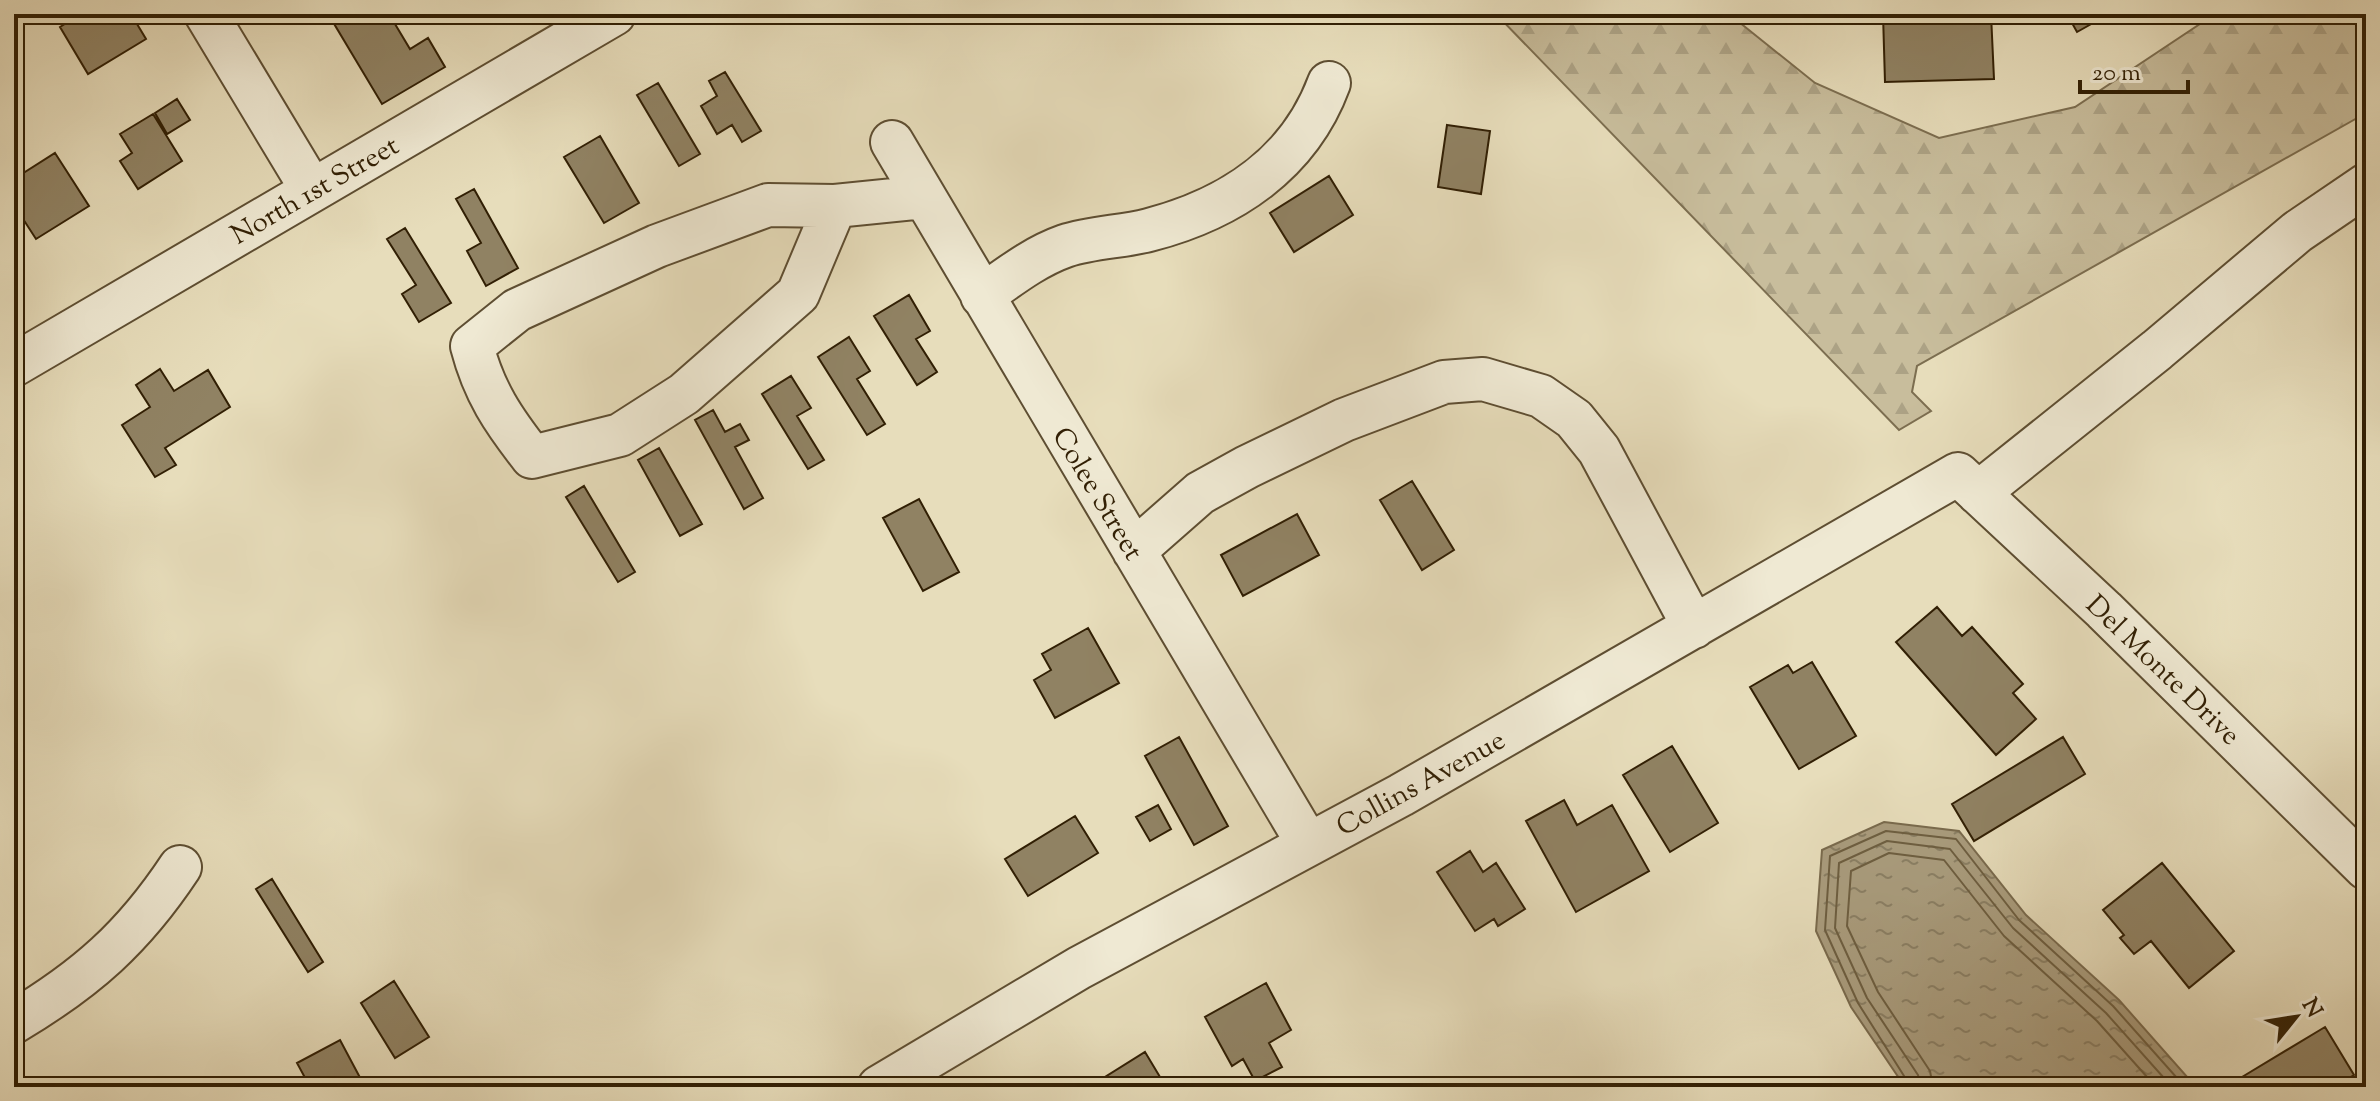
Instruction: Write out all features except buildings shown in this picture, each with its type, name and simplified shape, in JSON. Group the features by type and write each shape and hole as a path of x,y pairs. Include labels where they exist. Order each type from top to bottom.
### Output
{"street":[{"path":"206,14 312,190"},
{"name":"North 1st Street","path":"14,365 614,14"},
{"path":"982,296 1034,259 1068,245 1148,231 1197,215 1242,192 1276,167 1301,139 1329,83"},
{"name":"Colee Street","path":"892,142 1308,844"},
{"name":"Collins Avenue","path":"879,1087 1079,968 1308,844 1694,627 1968,484 2157,350 2297,232 2366,185"},
{"path":"835,206 798,294 684,394 620,435 532,457 506,425 482,383 472,346 517,310 657,246 768,205 835,206 924,197"},
{"path":"1134,551 1200,493 1275,453 1344,420 1444,382 1483,379 1541,396 1582,429 1599,450 1694,627"},
{"name":"Del Monte Drive","path":"1968,484 2104,610 2366,868"},
{"path":"14,1022 70,988 120,944 180,867"}],"green space":[{"path":"1496,14 1729,14 1815,83 1939,138 2075,107 2215,14 2366,14 2366,113 1917,366 1912,392 1931,411 1899,430"}],"water":[{"path":"1884,822 1959,831 2026,915 2119,1000 2196,1087 1905,1087 1851,1007 1816,931 1822,850"}]}
